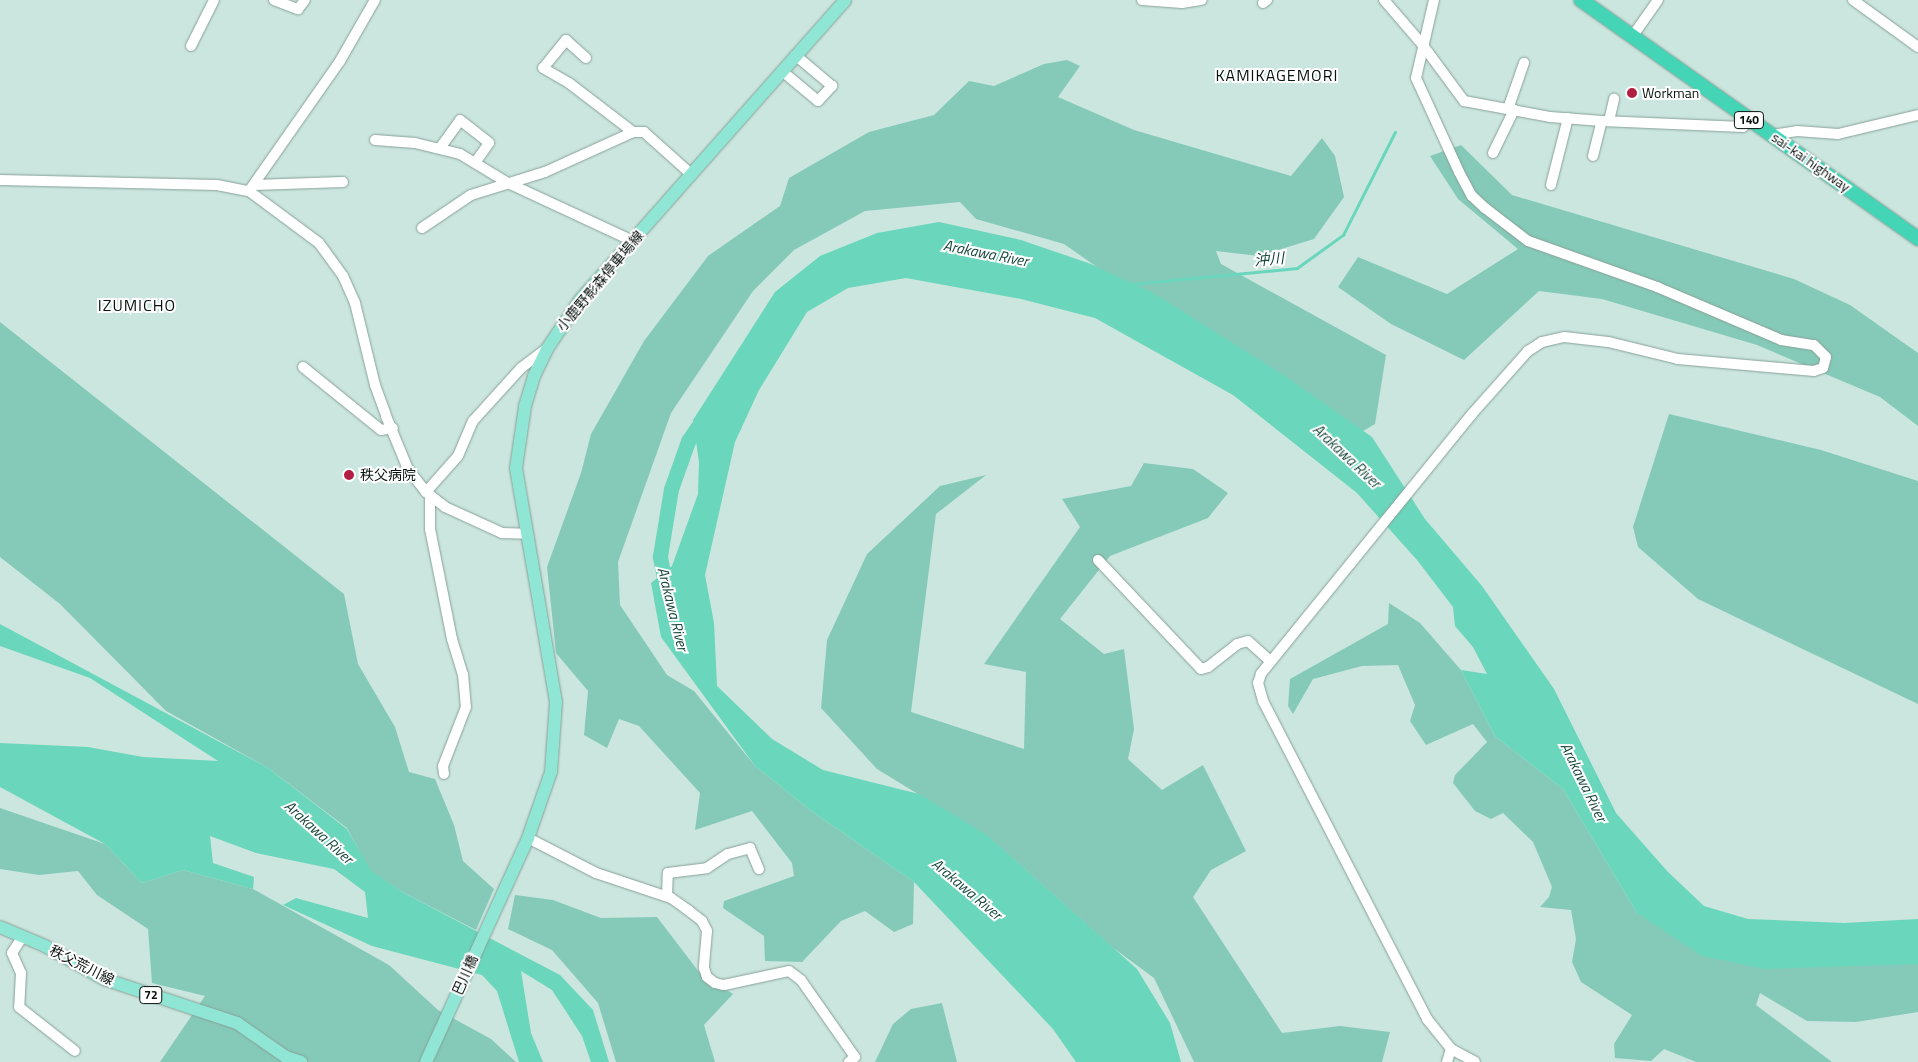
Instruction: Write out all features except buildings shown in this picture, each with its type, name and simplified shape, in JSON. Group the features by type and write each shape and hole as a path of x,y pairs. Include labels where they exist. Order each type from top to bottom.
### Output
{"highway":[{"name":"sai-kai highway","path":"1581,0 1918,239"}],"main road":[{"name":"小鹿野影森停車場線","path":"503,888 528,838 551,772 556,710 516,468 525,406 547,349 580,300 846,0"},
{"name":"巴川橋","path":"426,1062 503,888"},
{"name":"秩父荒川線","path":"0,927 22,936 104,979 237,1023 286,1057 300,1062"}],"street":[{"path":"191,46 214,0"},
{"path":"274,0 298,9 305,0"},
{"path":"252,188 340,61 375,0"},
{"path":"1142,0 1182,3 1202,0"},
{"path":"1384,0 1422,44 1464,101 1511,110 1605,121 1743,127 1750,121"},
{"path":"1434,0 1422,44 1416,78 1425,101 1472,196 1501,222 1528,241 1657,287 1781,340 1814,345 1826,357 1823,368 1814,371 1678,359 1608,342 1564,337 1542,342 1528,351 1472,414 1269,660 1258,683 1263,702 1427,1019 1450,1049 1475,1062"},
{"path":"1632,37 1658,0"},
{"path":"1853,0 1918,47"},
{"path":"586,58 566,40 544,68 634,132"},
{"path":"782,71 818,101 832,86 796,55"},
{"path":"1493,153 1511,110 1524,63"},
{"path":"1593,156 1614,99"},
{"path":"1772,135 1797,131 1838,134 1918,115"},
{"path":"1551,185 1568,118"},
{"path":"440,148 460,120 489,143 475,163"},
{"path":"422,228 471,195 545,172 634,132 644,132 691,174"},
{"path":"375,140 440,148 475,163 508,183 633,241"},
{"path":"0,180 217,185 252,188 343,182"},
{"path":"252,188 319,243 343,276 355,303 375,385 408,469 428,494 445,507 502,533 526,534"},
{"path":"444,774 444,766 466,707 463,674 452,639 430,529 428,494 458,456 473,420 521,368 547,349"},
{"path":"304,367 381,430 393,428"},
{"path":"1098,560 1201,669 1208,667 1237,644 1248,641 1269,660"},
{"path":"528,838 596,873 667,896 702,921 706,931 707,977 724,984 789,971 801,980 855,1056 849,1062"},
{"path":"667,896 668,873 707,868 728,854 750,848 759,869"},
{"path":"22,936 12,953 21,973 19,1006 75,1051"},
{"path":"1447,1062 1450,1049"}],"shaded area":[{"path":"1067,60 1080,66 1058,97 1134,130 1291,176 1322,138 1335,156 1344,197 1314,239 1259,256 1216,251 1221,264 1386,355 1375,424 1353,437 1200,339 1064,244 976,219 960,202 865,211 794,250 753,291 671,413 618,562 620,605 667,675 694,691 755,766 810,810 914,882 913,924 894,932 865,911 841,921 802,962 765,961 764,936 723,908 724,901 794,876 792,863 752,811 695,830 700,793 639,726 619,719 607,748 584,735 588,691 556,653 547,567 581,473 591,434 644,341 708,256 780,206 789,178 869,132 934,115 969,81 994,86 1044,64"},
{"path":"1461,145 1512,195 1794,279 1850,305 1918,353 1918,426 1880,397 1757,345 1602,299 1539,291 1464,360 1391,324 1338,287 1358,257 1447,294 1518,249 1458,199 1430,156"},
{"path":"0,322 344,594 358,664 395,727 409,772 435,779 454,825 463,861 494,889 476,930 404,893 370,871 347,828 268,768 166,711 60,604 0,557"},
{"path":"1669,414 1821,450 1918,481 1918,704 1698,599 1638,547 1633,527"},
{"path":"1144,463 1193,469 1228,493 1208,518 1110,556 1060,619 1104,654 1124,649 1134,729 1128,759 1162,790 1203,765 1246,851 1211,870 1193,897 1282,1033 1340,1026 1390,1032 1382,1062 1194,1062 1154,978 1112,947 990,838 877,769 821,708 827,640 867,554 940,486 986,475 936,514 911,712 1024,749 1026,672 984,664 1080,527 1062,499 1131,486"},
{"path":"1389,603 1420,623 1461,670 1495,736 1563,789 1637,913 1895,963 1918,964 1918,1012 1856,1022 1807,1021 1760,993 1756,1005 1832,1062 1696,1062 1664,1049 1651,1061 1615,1058 1614,1044 1632,1015 1581,982 1572,962 1576,939 1571,910 1540,907 1549,897 1552,887 1533,842 1503,813 1491,819 1475,811 1453,783 1455,775 1487,742 1473,724 1426,745 1410,721 1415,705 1398,665 1362,666 1313,679 1293,714 1288,706 1290,679 1388,624"},
{"path":"0,808 105,844 142,883 183,870 253,889 389,965 438,1010 491,1039 516,1062 160,1062 205,996 152,983 148,929 97,895 78,871 39,875 0,869"},
{"path":"515,895 553,900 601,918 657,917 699,972 733,994 704,1025 715,1062 616,1062 598,1003 552,950 508,929"},
{"path":"942,1003 957,1062 875,1062 893,1024 911,1009"}],"water":[{"path":"939,222 1021,240 1091,264 1155,294 1285,376 1372,437 1425,519 1482,586 1554,689 1616,813 1668,872 1704,906 1748,919 1844,923 1918,919 1918,964 1765,969 1702,956 1637,913 1563,789 1495,736 1461,670 1487,674 1473,647 1455,626 1453,607 1417,560 1357,493 1233,395 1095,318 1021,299 906,278 848,288 807,312 759,390 735,442 705,575 714,623 717,686 772,739 823,770 919,794 987,835 1137,969 1170,1023 1181,1062 1076,1062 1053,1029 914,882 810,810 755,766 661,637 651,583 672,566 698,494 699,462 693,420 775,292 820,256 877,233"},
{"path":"0,624 268,768 347,829 371,871 404,893 560,975 593,1010 609,1062 591,1062 582,1036 552,990 521,971 531,1033 543,1062 519,1062 497,991 482,975 372,946 283,905 296,898 368,918 365,892 334,869 256,853 210,836 213,863 254,877 253,889 183,870 142,883 105,844 0,787 0,743 88,747 143,757 218,761 90,678 0,646"}],"waterway":[{"name":"沖川","path":"1131,284 1297,268 1343,235 1395,132"},
{"name":"Arakawa River","path":"667,593 660,556 671,489 688,441 705,416"}],"place":[{"name":"Workman","path":"1632,93"},
{"name":"秩父病院","path":"349,475"}],"district":[{"name":"KAMIKAGEMORI","path":"1277,75"},
{"name":"IZUMICHO","path":"137,305"}]}
